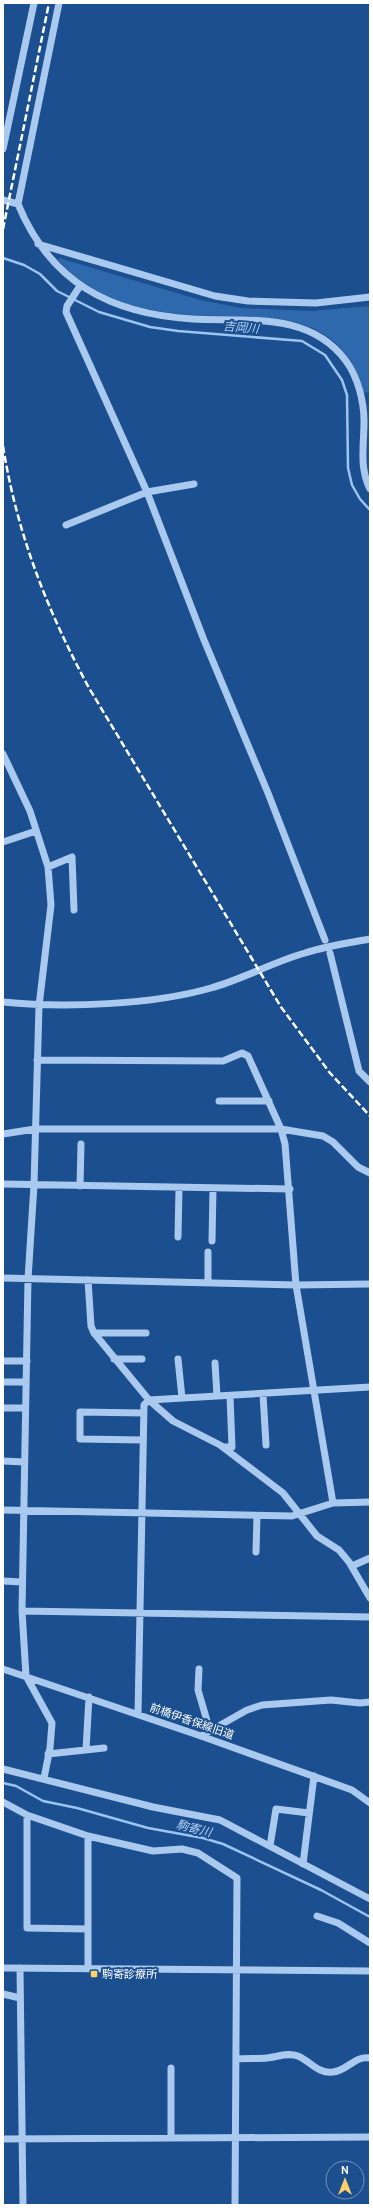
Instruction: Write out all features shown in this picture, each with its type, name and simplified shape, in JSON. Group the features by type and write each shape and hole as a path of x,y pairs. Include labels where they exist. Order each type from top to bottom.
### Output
{"street":[{"path":"3,148 34,3"},
{"path":"59,3 18,204 26,224 38,244 56,265 80,286 115,304 141,312 193,319 268,320 291,324 323,338 347,362 355,379 363,404 364,420 362,464 370,489"},
{"path":"3,200 18,204"},
{"path":"38,244 215,296 241,300 316,303 370,298"},
{"path":"80,286 67,306 66,312 147,492 204,640 268,793 325,940"},
{"path":"66,525 147,492 194,484"},
{"path":"3,754 30,811 48,867 51,905 39,1006 34,1185 28,1279 22,1582 22,1611 26,1676 52,1723 44,1778"},
{"path":"3,842 36,831"},
{"path":"48,867 72,857 74,910"},
{"path":"3,1002 39,1006 116,1002 175,996 211,988 304,953 370,939"},
{"path":"330,953 359,1071 370,1082"},
{"path":"37,1060 223,1061 242,1053 248,1056 281,1129 285,1144 290,1190 296,1285 333,1503"},
{"path":"219,1101 269,1101"},
{"path":"3,1134 35,1129 281,1129 323,1136 332,1142 358,1167 370,1173"},
{"path":"80,1186 81,1144"},
{"path":"3,1184 290,1190"},
{"path":"178,1237 179,1188"},
{"path":"212,1241 213,1189"},
{"path":"208,1252 208,1283"},
{"path":"3,1278 296,1285 370,1284"},
{"path":"88,1280 91,1326 94,1333 149,1400 173,1421 224,1447 283,1493 317,1536 339,1550 352,1566 370,1598"},
{"path":"94,1333 146,1333"},
{"path":"114,1359 142,1359"},
{"path":"178,1359 182,1398"},
{"path":"3,1361 27,1361"},
{"path":"215,1363 217,1396"},
{"path":"3,1382 26,1382"},
{"path":"138,1714 144,1405 149,1400 370,1387"},
{"path":"263,1394 266,1445"},
{"path":"224,1447 232,1447 230,1396"},
{"path":"3,1408 25,1408"},
{"path":"143,1440 80,1439 80,1412 144,1413"},
{"path":"3,1461 24,1462"},
{"path":"3,1510 257,1516 300,1515 333,1503 370,1502"},
{"path":"256,1552 257,1516"},
{"path":"352,1566 370,1558"},
{"path":"3,1581 22,1582"},
{"path":"22,1611 370,1617"},
{"name":"前橋伊香保線旧道","path":"3,1669 89,1697 314,1776 352,1790 370,1803"},
{"path":"199,1669 198,1690 210,1731"},
{"path":"86,1750 89,1697"},
{"path":"201,1736 247,1710 262,1705 331,1700 360,1703 370,1702"},
{"path":"48,1754 104,1748"},
{"path":"3,1769 44,1778 153,1807 220,1820 370,1899"},
{"path":"303,1864 314,1776"},
{"path":"3,1802 27,1815 88,1836 153,1851 182,1849 198,1852 237,1878 234,2205"},
{"path":"270,1846 276,1809 309,1813"},
{"path":"27,1815 27,1928 88,1929"},
{"path":"88,1836 88,1969"},
{"path":"317,1916 338,1924 370,1943"},
{"path":"3,1968 370,1971"},
{"path":"20,1968 24,2205"},
{"path":"3,1994 20,1998"},
{"path":"236,2059 267,2058 288,2054 299,2056 314,2068 327,2072 335,2072 358,2059 370,2058"},
{"path":"171,2068 171,2138"},
{"path":"3,2139 370,2137"}],"shaded area":[{"path":"59,258 200,300 241,308 311,311 370,306 370,392 364,393 350,360 335,343 318,331 299,323 278,319 191,315 136,306 119,301 86,284 71,273 58,260"}],"waterway":[{"name":"吉岡川","path":"3,258 24,265 40,274 57,291 99,312 150,327 178,331 302,341 325,355 342,380 347,395 348,468 352,485 360,499 370,510"},
{"name":"駒寄川","path":"3,1783 16,1786 43,1801 77,1808 148,1828 203,1838 223,1844 321,1890 370,1917"}],"railway":[{"path":"3,229 49,3"},
{"path":"3,446 16,510 25,541 60,630 89,688 281,1007 330,1073 370,1116"}],"place":[{"name":"駒寄診療所","path":"94,1974"}]}
